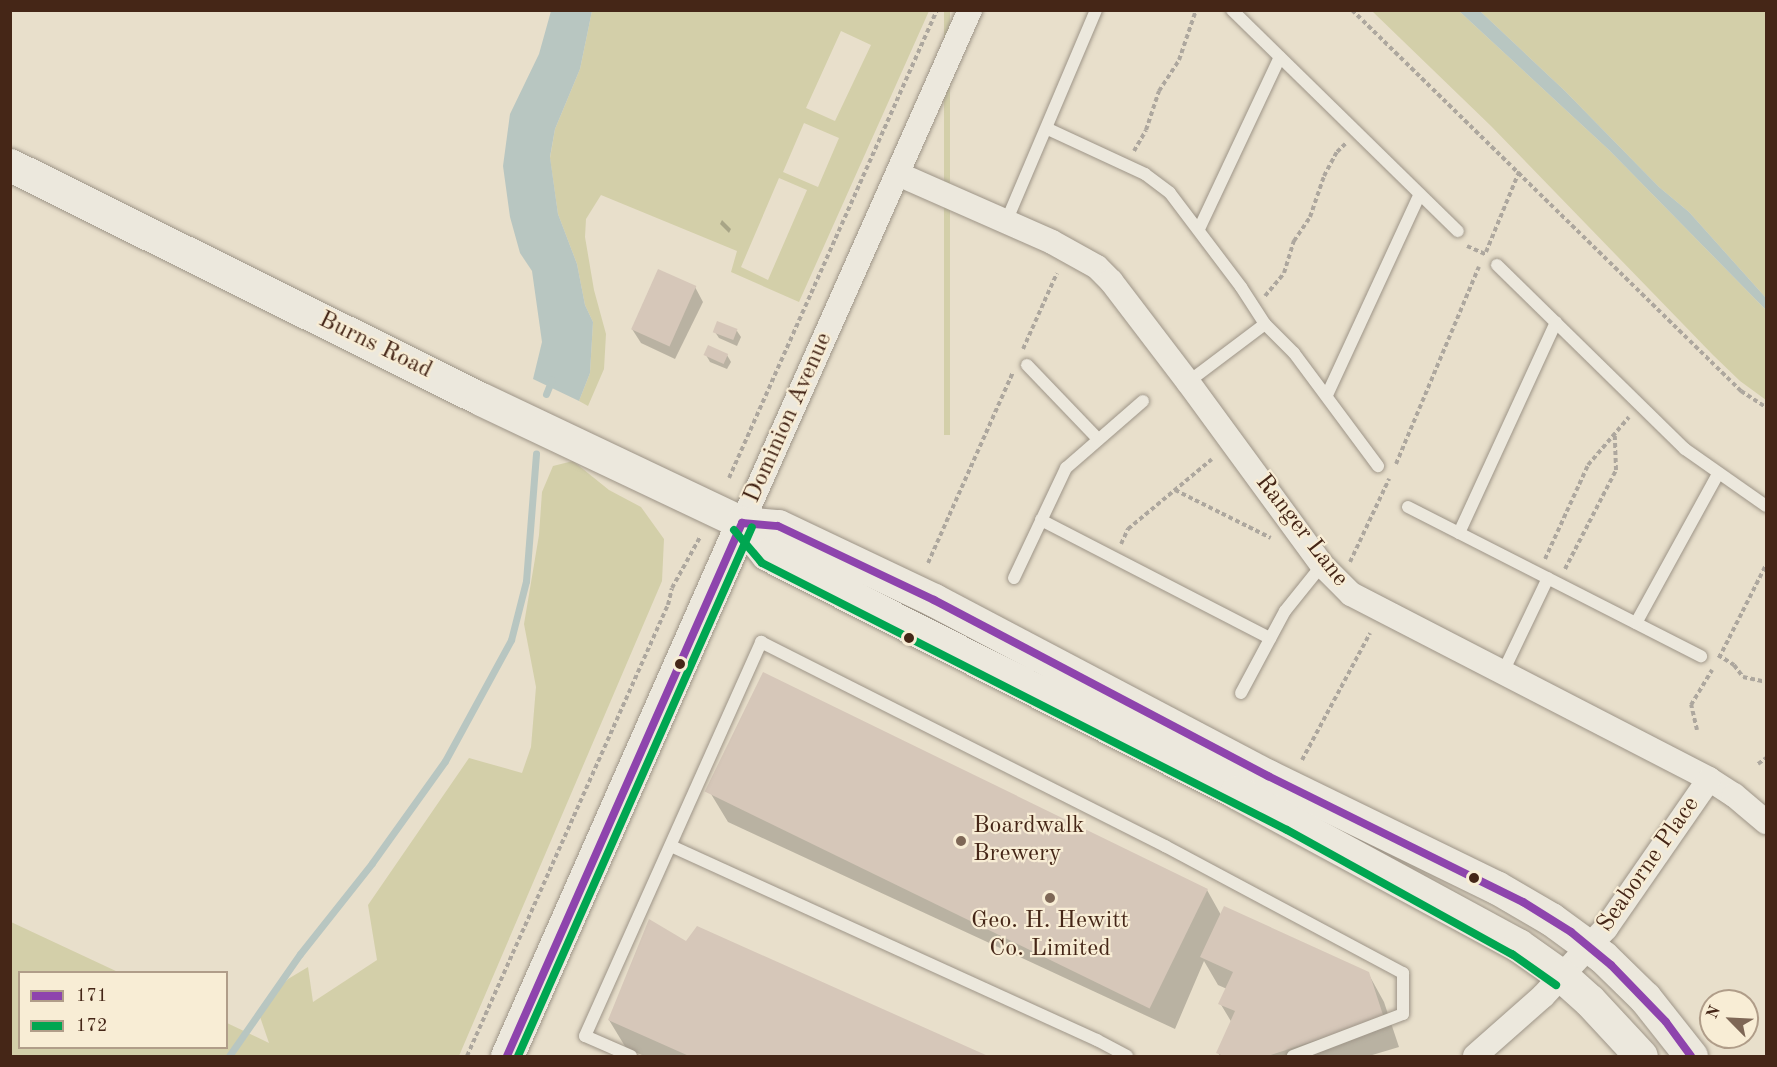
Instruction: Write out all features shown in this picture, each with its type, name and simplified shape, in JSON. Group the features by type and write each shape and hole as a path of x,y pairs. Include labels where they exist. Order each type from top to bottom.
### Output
{"main road":[{"name":"Burns Road","path":"10,165 481,399 742,524"},
{"path":"742,524 778,526 934,600 1268,776 1496,886 1551,919 1590,947 1645,998 1691,1056"},
{"path":"742,524 767,554 1292,821 1518,945 1563,976 1617,1028 1641,1056"},
{"name":"Dominion Avenue","path":"507,1056 742,524"}],"street":[{"name":"Dominion Avenue","path":"742,524 970,10"},
{"name":"Ranger Lane","path":"898,174 1080,255 1097,267 1111,281 1322,565 1342,587 1360,599 1709,779 1734,795 1767,822"},
{"name":"Seaborne Place","path":"1475,1056 1563,976 1590,947 1623,906 1709,779"}],"lane":[{"path":"1006,222 1096,10"},
{"path":"1232,10 1458,231"},
{"path":"1199,229 1280,57"},
{"path":"1047,129 1125,164 1162,185 1199,229 1265,324 1294,352 1378,466"},
{"path":"1327,395 1420,194"},
{"path":"1497,265 1685,449 1767,506"},
{"path":"1459,533 1556,322"},
{"path":"1188,382 1265,324"},
{"path":"1023,362 1098,439"},
{"path":"1014,578 1066,468 1143,401"},
{"path":"1636,623 1718,474"},
{"path":"1408,507 1701,656"},
{"path":"1041,520 1270,638"},
{"path":"1241,693 1295,596 1322,565"},
{"path":"1503,672 1548,578"},
{"path":"631,1056 585,1036 761,642 1165,846 1403,973 1403,1014 1293,1056"},
{"path":"671,846 1097,1040 1127,1056"}],"path":[{"path":"729,478 938,10"},
{"path":"1125,164 1143,137 1159,91 1179,60 1196,10"},
{"path":"1352,10 1741,391 1767,407"},
{"path":"1253,305 1279,282 1288,264 1294,241 1314,207 1324,176 1340,149 1359,135"},
{"path":"1395,466 1519,172"},
{"path":"1023,362 1057,273"},
{"path":"928,563 1014,369"},
{"path":"1548,578 1588,465 1640,404"},
{"path":"1548,578 1616,470 1615,434"},
{"path":"1114,558 1128,529 1212,459"},
{"path":"1348,567 1391,476"},
{"path":"1175,490 1271,538"},
{"path":"467,1056 668,605 672,588 699,537"},
{"path":"1697,730 1691,705 1720,657 1767,565"},
{"path":"1302,760 1370,633"},
{"path":"1720,657 1734,665 1743,677 1767,682"},
{"path":"1758,764 1767,758"}],"shaded area":[{"path":"551,11 592,11 580,69 555,129 550,157 558,214 577,264 585,305 593,322 590,373 579,401 533,379 542,342 532,271 520,253 510,217 503,166 510,114 539,54"},
{"path":"592,11 929,11 799,302 731,272 737,251 601,195 586,219 585,237 594,290 606,334 604,369 588,406 579,401 590,373 593,322 585,305 577,264 558,214 550,158 555,129 580,69","holes":["841,31 871,45 835,121 806,108","804,123 839,138 818,187 783,172","779,178 807,190 768,280 741,267"]},
{"path":"944,11 950,11 950,435 944,435"},
{"path":"1372,11 1459,11 1609,150 1766,310 1766,400 1740,381 1713,355 1491,126"},
{"path":"1459,11 1480,11 1565,91 1659,187 1689,212 1766,298 1766,310 1609,150"},
{"path":"1480,11 1766,11 1766,298 1689,212 1659,187 1565,91"},
{"path":"573,461 609,490 641,507 664,539 662,581 459,1056 11,1056 11,922 116,971 18,971 18,1049 228,1049 228,1023 269,1043 258,1011 288,979 308,967 313,1002 377,960 368,905 469,758 522,773 531,747 536,687 524,624 539,535 542,492 553,466"}],"building":[{"path":"658,269 696,286 670,346 631,329"},
{"path":"717,321 738,329 733,340 713,332"},
{"path":"708,345 728,354 724,364 704,355"},
{"name":"Boardwalk Brewery","path":"763,672 1208,889 1150,1009 705,792"},
{"path":"1224,906 1369,972 1384,1018 1268,1056 1224,1056 1216,1053 1235,1011 1218,1004 1233,972 1200,957"},
{"path":"649,919 686,941 697,926 988,1056 689,1056 608,1020"}],"waterway":[{"path":"546,394 552,379"},
{"path":"229,1056 300,954 372,863 445,761 511,640 526,581 536,453"}],"transit line":[{"name":"171","path":"742,523 778,526 934,600 1268,776 1523,902 1571,932 1611,965 1666,1022 1691,1056"},
{"name":"171","path":"507,1056 742,523"},
{"name":"172","path":"518,1056 752,527"},
{"name":"172","path":"734,530 762,563 1287,830 1512,954 1556,985"}],"place":[{"name":"Boardwalk Brewery","path":"961,841"},
{"name":"Geo. H. Hewitt Co. Limited","path":"1050,898"}]}
